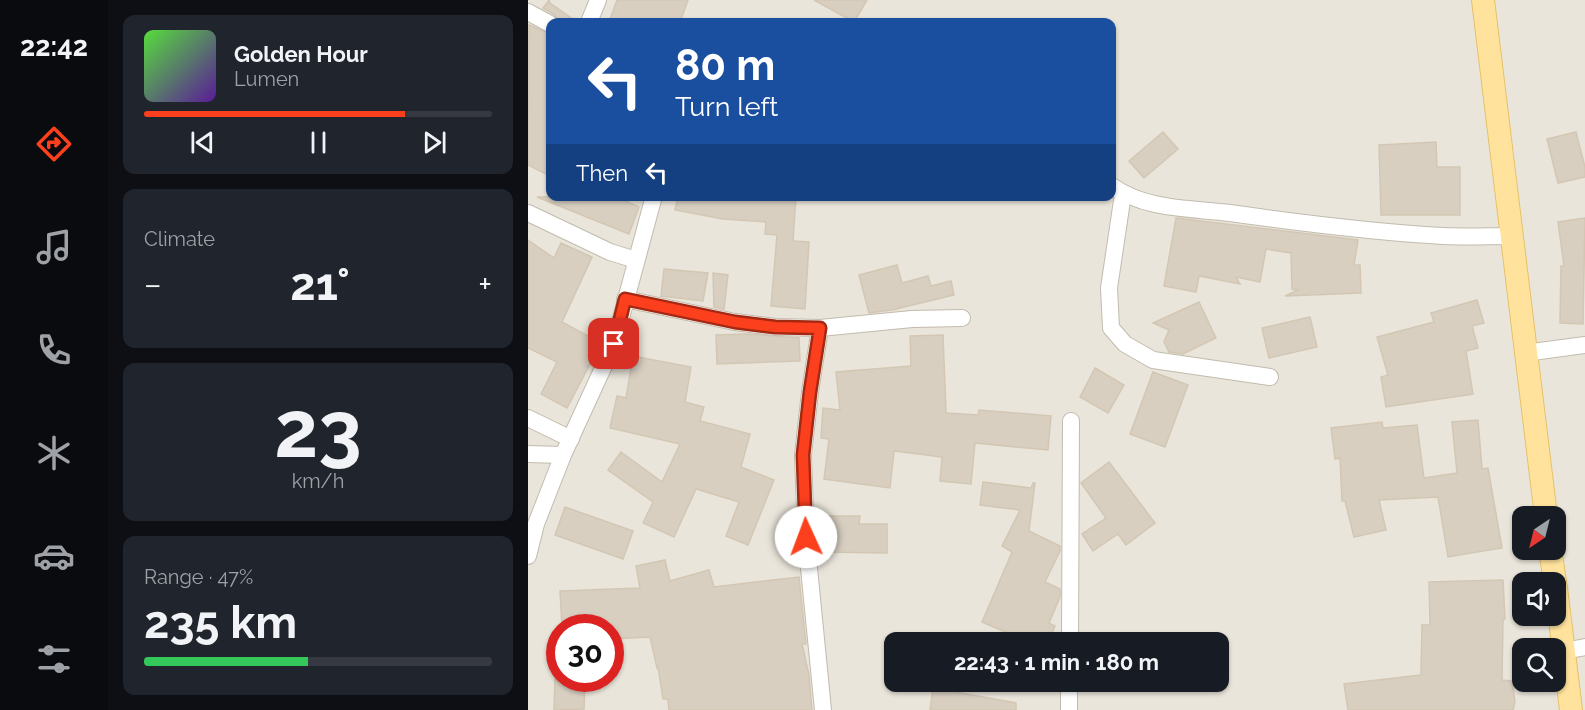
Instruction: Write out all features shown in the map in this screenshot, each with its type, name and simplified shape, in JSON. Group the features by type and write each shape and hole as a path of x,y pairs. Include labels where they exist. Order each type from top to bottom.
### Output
{"main road":[{"path":"1483,0 1545,506"},
{"path":"1566,622 1574,649 1571,710"}],"street":[{"path":"590,18 598,0"},
{"path":"528,12 546,22"},
{"path":"1270,377 1153,360 1125,344 1111,328 1109,288 1117,190 1154,206 1196,209 1329,227 1444,236 1512,236"},
{"path":"528,556 536,524 563,455 614,344 653,201"},
{"path":"528,213 610,252 636,260"},
{"path":"625,299 735,322 775,327 820,328 912,319 962,318"},
{"path":"820,328 803,455 806,537 824,710"},
{"path":"1525,353 1585,345"},
{"path":"528,418 571,439"},
{"path":"1070,632 1071,421"},
{"path":"528,454 563,455"},
{"path":"1069,692 1069,710"}],"shaded area":[{"path":"528,0 1585,0 1585,710 528,710"}],"building":[{"path":"549,0 571,18 557,18 543,8"},
{"path":"617,0 688,0 681,18 610,18"},
{"path":"814,0 867,0 856,18 847,18"},
{"path":"529,25 546,32 546,174 528,165"},
{"path":"1163,132 1178,149 1144,178 1129,161"},
{"path":"1576,132 1585,167 1585,177 1558,183 1547,139"},
{"path":"1436,142 1437,167 1460,167 1460,215 1381,215 1379,145"},
{"path":"547,201 625,201 639,207 629,234"},
{"path":"677,201 796,201 793,241 809,242 805,309 771,306 777,235 765,234 766,222 723,219 675,210"},
{"path":"1176,218 1358,240 1354,265 1360,265 1361,293 1285,296 1298,290 1292,289 1291,253 1266,249 1260,282 1236,277 1240,284 1199,276 1196,292 1164,286"},
{"path":"1585,218 1583,324 1560,323 1561,266 1564,266 1558,222"},
{"path":"528,240 554,258 561,243 592,257 562,322 601,343 567,408 541,394 557,362 528,348"},
{"path":"897,265 902,283 928,276 931,286 951,281 954,295 892,310 869,313 859,275"},
{"path":"664,269 708,273 703,301 661,296"},
{"path":"713,273 728,275 724,309 714,307"},
{"path":"1477,300 1484,323 1472,326 1478,348 1466,351 1473,394 1386,407 1381,377 1388,375 1377,337 1434,322 1431,313"},
{"path":"1199,302 1216,338 1183,354 1169,352 1164,342 1169,330 1153,323"},
{"path":"1310,317 1317,347 1269,358 1262,328"},
{"path":"746,334 799,338 800,361 717,364 716,335"},
{"path":"943,335 946,413 978,415 979,410 1051,416 1048,450 975,443 971,484 940,481 942,457 894,451 890,488 824,479 829,439 821,438 823,408 840,410 836,372 911,366 910,336"},
{"path":"633,356 691,367 685,402 704,407 700,421 750,434 741,467 774,480 748,545 726,536 739,502 696,489 674,537 643,523 653,502 608,470 621,452 662,482 680,444 610,428 617,396 626,398"},
{"path":"1095,368 1124,385 1108,413 1080,397"},
{"path":"1153,372 1188,385 1165,447 1130,434"},
{"path":"1478,420 1482,469 1488,468 1502,548 1448,557 1438,497 1379,500 1386,530 1354,537 1345,501 1342,501 1340,458 1335,459 1331,428 1382,422 1383,428 1417,425 1424,478 1457,473 1452,422"},
{"path":"1109,462 1155,523 1126,545 1118,534 1093,551 1082,534 1106,518 1081,483"},
{"path":"983,482 1031,488 1035,483 1029,531 1060,546 1060,551 1045,582 1060,589 1060,597 1049,623 1055,626 1052,632 1006,632 982,622 1012,552 1002,546 1020,510 980,505"},
{"path":"565,507 633,531 623,559 555,535"},
{"path":"824,516 860,516 859,524 887,524 887,553 824,552"},
{"path":"665,560 670,581 709,570 714,587 799,577 806,644 802,644 809,675 812,710 669,710 668,699 663,699 650,637 624,638 624,614 561,614 560,591 640,588 636,566"},
{"path":"1503,580 1505,619 1503,619 1502,680 1512,681 1515,702 1513,710 1348,710 1344,684 1421,675 1422,625 1430,625 1429,582"},
{"path":"555,692 585,692 584,709 554,710"},
{"path":"932,692 955,692 1016,703 1016,710 930,710"}],"route":[{"path":"614,344 625,299 735,322 775,327 820,328 803,455 806,537"}]}
